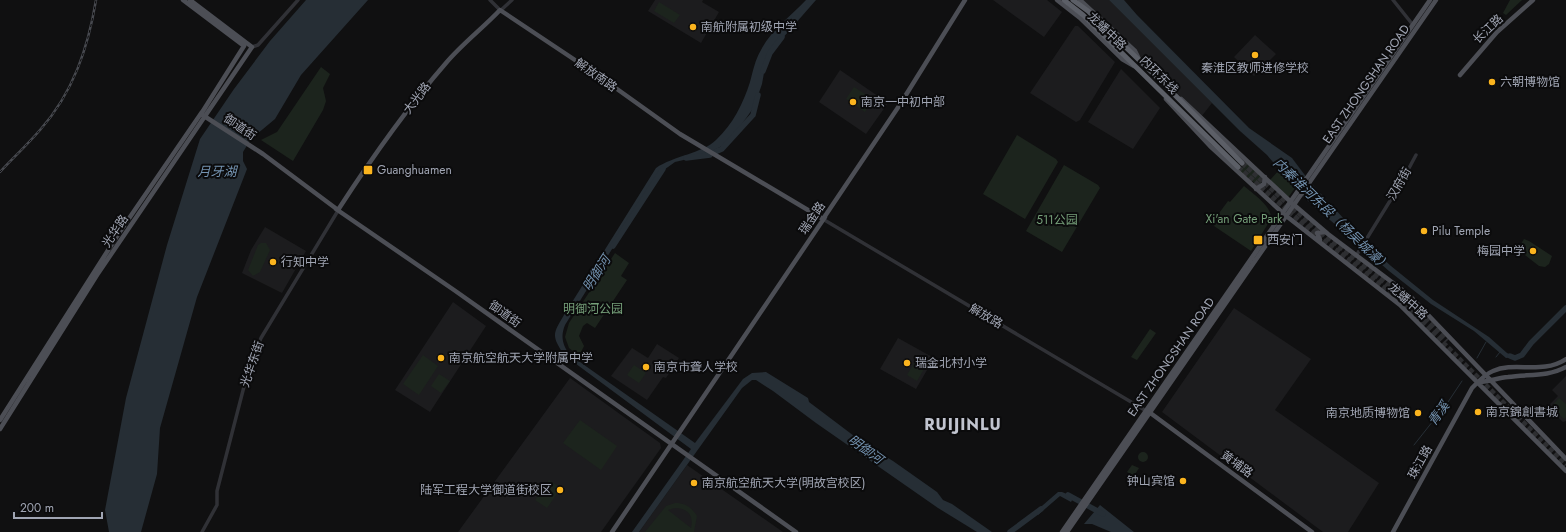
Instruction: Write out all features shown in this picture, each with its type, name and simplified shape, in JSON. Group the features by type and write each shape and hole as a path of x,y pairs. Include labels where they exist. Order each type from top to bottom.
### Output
{"highway":[{"name":"内环东线","path":"1064,0 1140,66 1164,84 1240,165 1155,85 1140,66 1088,11 1073,0"}],"main road":[{"name":"光华路","path":"0,420 119,233 201,114 244,46 183,0"},
{"path":"190,0 252,47"},
{"name":"瑞金路","path":"612,532 899,106 965,0"},
{"name":"龙蟠中路","path":"1057,0 1080,18 1124,61 1140,66"},
{"name":"龙蟠中路","path":"1080,0 1135,51 1140,66"},
{"path":"1310,178 1430,0"},
{"name":"EAST ZHONGSHAN ROAD","path":"1062,532 1091,494 1310,178 1436,0"},
{"name":"长江路","path":"1460,75 1497,32 1534,0"},
{"name":"光华路","path":"0,429 97,275 200,122 206,117 252,47"},
{"name":"龙蟠中路","path":"1164,84 1201,117 1292,204 1328,234 1409,296 1566,459"},
{"name":"龙蟠中路","path":"1155,85 1190,126 1256,189 1285,215 1400,305 1566,470"},
{"name":"御道街","path":"201,114 263,154 338,210 454,290 796,532"},
{"path":"680,134 758,180"},
{"path":"338,210 367,166"},
{"path":"1256,189 1264,184 1265,177"},
{"path":"1322,243 1318,238 1318,232 1322,231 1328,234"},
{"name":"珠江路","path":"1393,532 1472,388 1477,382 1485,375 1495,370 1549,367 1566,360"},
{"path":"1477,382 1492,382 1508,376 1535,376 1566,366"},
{"name":"黄埔路","path":"1148,411 1312,532"},
{"name":"EAST ZHONGSHAN ROAD","path":"1068,532 1078,512"}],"street":[{"path":"252,47 258,45 298,0"},
{"name":"解放南路","path":"490,0 500,10 596,74 680,134 721,159"},
{"name":"大光路","path":"367,166 447,62 512,0"},
{"path":"1393,0 1413,25"},
{"name":"汉府街","path":"1356,256 1416,155"},
{"path":"758,180 824,219"},
{"name":"光华东街","path":"202,532 217,505 218,491 247,375 261,338 338,210"},
{"name":"解放路","path":"824,219 1148,411"}],"shaded area":[{"name":"南航附属初级中学","path":"655,0 703,0 702,2 719,12 701,43 648,11"},
{"path":"993,0 1047,0 1062,12 1044,37"},
{"path":"1080,0 1109,0 1212,103 1201,117 1135,51"},
{"path":"1075,26 1078,26 1115,62 1080,120 1076,122 1030,93"},
{"name":"秦淮区教师进修学校","path":"1255,35 1276,54 1254,76 1234,57"},
{"path":"1121,69 1160,108 1133,149 1088,122"},
{"name":"南京一中初中部","path":"840,70 888,103 866,134 819,102"},
{"name":"行知中学","path":"265,227 306,251 282,293 242,273 251,250"},
{"name":"南京航空航天大学附属中学","path":"453,302 486,326 430,412 395,390"},
{"path":"1234,308 1311,359 1275,410 1379,483 1348,532 1323,532 1162,412"},
{"name":"瑞金北村小学","path":"898,338 934,358 916,389 880,369"},
{"name":"南京市聋人学校","path":"657,344 679,358 666,378 663,377 647,400 611,376 632,348 648,358"},
{"path":"1566,376 1566,421 1563,422 1547,407 1558,396 1552,390"},
{"name":"陆军工程大学御道街校区","path":"570,378 660,443 661,448 601,532 458,532"},
{"name":"南京航空航天大学(明故宫校区)","path":"687,465 783,532 639,532"}],"green space":[{"path":"1510,0 1522,0 1506,15 1503,13"},
{"path":"659,2 680,15 674,23 654,11"},
{"path":"321,67 330,74 323,88 326,101 323,110 293,161 261,140 277,132"},
{"path":"854,87 873,99 865,112 846,99"},
{"path":"1017,135 1056,159 1058,162 1025,219 983,194"},
{"path":"1247,162 1263,180 1260,184 1256,184 1239,171"},
{"name":"511公园","path":"1064,165 1098,185 1100,188 1062,252 1026,231"},
{"path":"1280,169 1295,188 1287,199 1269,181"},
{"name":"Xi'an Gate Park","path":"1244,186 1265,205 1271,214 1271,219 1251,251 1214,226 1217,222 1214,220 1228,201 1230,202"},
{"path":"1524,239 1552,256 1549,264 1545,267 1539,266 1521,252 1519,247"},
{"path":"261,243 266,243 270,250 260,272 253,276 248,270 258,245"},
{"name":"明御河公园","path":"615,253 629,263 621,276 627,280 595,328 587,323 583,326 579,336 584,346 579,356 569,348 565,337 569,323"},
{"path":"1150,329 1156,333 1137,360 1131,357"},
{"path":"423,355 438,366 419,395 403,384"},
{"path":"917,358 927,364 917,381 907,375"},
{"path":"634,365 646,373 639,383 627,375"},
{"path":"439,374 450,381 441,393 431,386"},
{"path":"1559,398 1566,404 1566,417 1564,419 1551,407"},
{"path":"580,420 617,446 601,470 563,443"},
{"path":"1143,452 1148,457 1143,462 1138,457"},
{"path":"1132,465 1139,468 1134,476 1127,472"},
{"path":"549,480 561,488 547,508 535,500"},
{"path":"679,503 693,510 697,516 694,532 645,532 666,506","holes":["680,508 687,511 691,516 691,528 668,510"]}],"water":[{"name":"月牙湖","path":"306,0 368,0 301,75 275,119 251,139 243,152 243,161 247,169 197,297 160,428 157,474 141,532 109,532 105,510 126,398 167,245 200,139 234,89 270,41"},
{"path":"806,0 816,0 767,56 762,84 754,107 737,131 722,146 705,155 675,162 661,172 656,178 565,325 563,329 564,345 570,355 695,443 743,379 752,373 766,372 808,398 809,402 866,445 893,461 937,492 943,500 952,504 992,532 977,532 938,508 816,423 773,391 756,380 752,380 742,388 639,532 632,532 691,449 564,355 555,339 556,331 564,315 656,168 671,160 704,148 722,134 741,106 757,58 765,43 775,30"},
{"path":"1109,0 1124,0 1249,128 1292,158 1310,182 1369,246 1391,266 1433,300 1489,337 1507,353 1516,357 1506,358 1474,331 1431,304 1389,271 1301,195 1267,155 1240,131"},
{"path":"1058,492 1074,497 1071,502 1060,496 1038,515 1035,512"},
{"path":"1100,505 1134,532 1111,532 1092,524 1084,524"}],"waterway":[{"name":"明御河","path":"763,71 770,53 782,37"},
{"name":"明御河","path":"715,152 722,149 753,115 758,95"},
{"name":"明御河","path":"686,158 710,155"},
{"name":"明御河","path":"613,246 663,169"},
{"name":"内秦淮河东段（杨吴城濠）","path":"1510,356 1515,358 1522,355 1531,343 1566,308"},
{"name":"青溪","path":"1477,358 1486,342"},
{"path":"1496,357 1500,352"},
{"name":"青溪","path":"1414,445 1448,402 1462,381"},
{"name":"明御河","path":"1068,495 1103,514"},
{"name":"明御河","path":"1010,532 1041,509"}],"tunnel":[{"path":"1242,163 1311,224 1406,299 1447,341"},
{"path":"1238,167 1308,228 1402,302 1566,465"}],"railway":[{"path":"0,172 40,130 62,101 77,69 89,35 96,0"}],"place":[{"name":"南航附属初级中学","path":"693,27"},
{"name":"秦淮区教师进修学校","path":"1255,55"},
{"name":"六朝博物馆","path":"1492,82"},
{"name":"南京一中初中部","path":"853,102"},
{"name":"Guanghuamen","path":"368,170"},
{"name":"Pilu Temple","path":"1424,231"},
{"name":"西安门","path":"1258,240"},
{"name":"梅园中学","path":"1533,251"},
{"name":"行知中学","path":"273,262"},
{"name":"南京航空航天大学附属中学","path":"441,358"},
{"name":"瑞金北村小学","path":"907,363"},
{"name":"南京市聋人学校","path":"646,367"},
{"name":"南京錦創書城","path":"1478,412"},
{"name":"南京地质博物馆","path":"1418,413"},
{"name":"钟山宾馆","path":"1183,481"},
{"name":"南京航空航天大学(明故宫校区)","path":"694,483"},
{"name":"陆军工程大学御道街校区","path":"560,490"}],"district":[{"name":"RUIJINLU","path":"963,424"}]}
